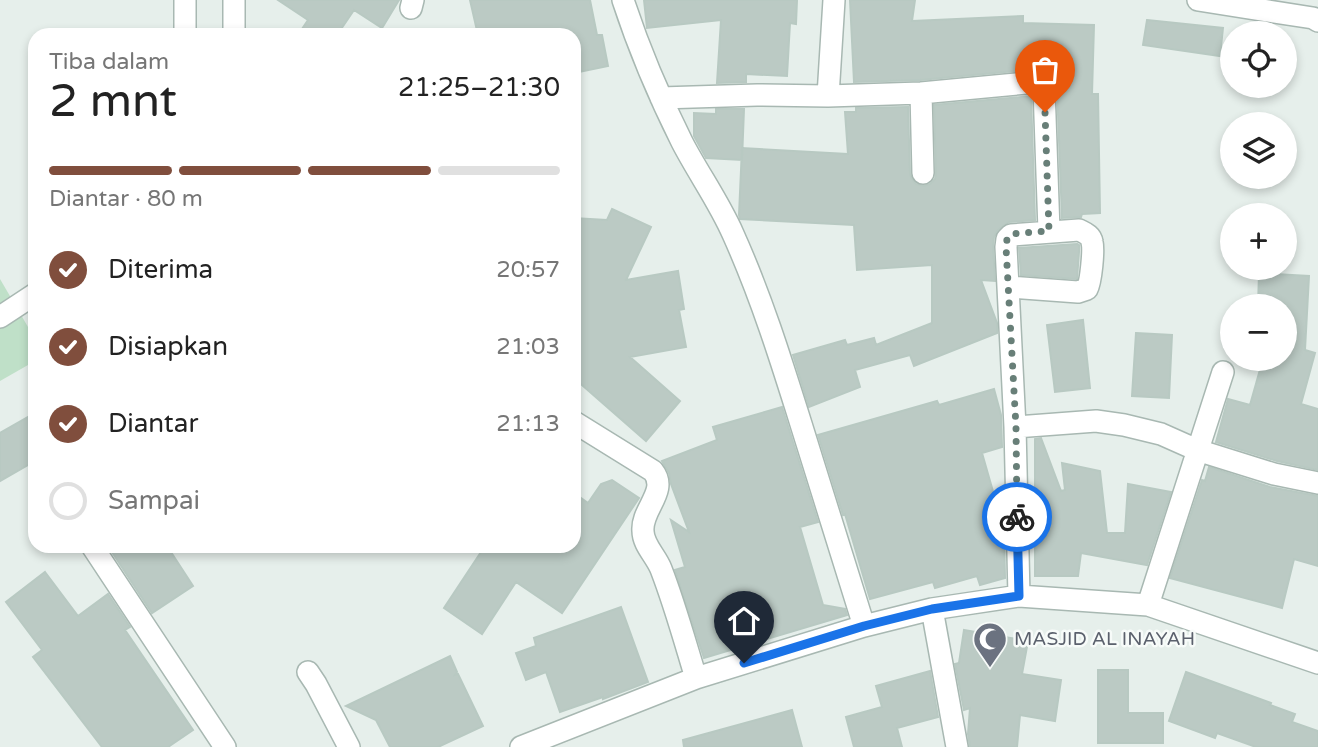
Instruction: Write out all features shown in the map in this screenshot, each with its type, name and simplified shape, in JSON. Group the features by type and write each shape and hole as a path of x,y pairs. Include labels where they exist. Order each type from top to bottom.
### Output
{"street":[{"path":"185,0 185,28"},
{"path":"234,0 234,28"},
{"path":"624,0 634,33 661,98 683,145 733,233 754,284 773,336 864,626"},
{"path":"828,96 834,0"},
{"path":"1198,0 1227,2 1318,21"},
{"path":"661,98 921,93 1038,82 1044,88 1049,231"},
{"path":"921,93 923,173"},
{"path":"1009,286 1078,292 1087,289 1090,282 1092,241 1088,234 1079,230 1049,231 1011,234 1007,239 1006,247 1016,427 1019,596"},
{"path":"0,317 28,299"},
{"path":"1148,605 1223,372"},
{"path":"1016,427 1096,421 1124,425 1161,434 1196,450 1273,474 1318,483"},
{"path":"581,426 657,475 659,488 645,517 643,535 659,564 696,678"},
{"path":"97,553 225,747"},
{"path":"521,747 696,678 864,626 932,609 1019,596 1148,605 1318,663"},
{"path":"932,609 957,747"},
{"path":"308,672 349,747"}],"green space":[{"path":"0,279 28,327 28,365 0,381"}],"building":[{"path":"278,0 399,0 382,28 354,10 342,28 303,28 308,20"},
{"path":"470,0 590,0 597,35 602,35 608,66 581,72 581,28 476,28"},
{"path":"644,0 797,0 796,24 790,23 787,76 746,74 746,82 717,83 721,20 647,28"},
{"path":"850,0 915,0 912,21 1023,16 1023,23 1094,25 1092,94 1098,94 1100,213 1062,218 1057,88 1047,73 1037,69 920,80 854,82"},
{"path":"1147,20 1220,28 1220,56 1143,45"},
{"path":"1031,96 1035,220 1009,222 998,230 993,246 995,281 981,280 997,323 997,333 914,366 910,355 855,370 860,387 809,407 793,355 845,340 847,345 874,338 876,345 932,323 932,265 857,270 854,225 740,219 742,148 848,154 845,112 856,112 856,108 908,107 910,174 916,184 924,186 935,179 936,173 934,105"},
{"path":"716,109 744,109 742,160 706,158 694,136 694,113 716,114"},
{"path":"612,209 651,227 626,280 678,271 684,309 679,310 686,347 630,357 680,401 646,441 581,384 581,218 607,220"},
{"path":"1077,244 1077,279 1021,275 1019,248"},
{"path":"1297,275 1309,276 1305,350 1315,353 1301,404 1318,409 1318,470 1277,461 1216,442 1228,399 1250,405 1260,371 1297,371 1297,294 1258,294 1259,280 1297,280"},
{"path":"1083,320 1090,388 1055,392 1047,325"},
{"path":"1136,333 1172,335 1169,398 1132,396"},
{"path":"994,389 1001,415 1002,447 982,453 1004,530 1005,578 980,585 977,576 935,588 933,582 870,599 818,435 937,401 939,405"},
{"path":"782,407 818,522 800,527 823,605 845,609 847,615 704,658 675,570 685,567 671,520 689,532 669,473 662,461 717,440 713,427"},
{"path":"28,417 28,465 0,481 0,433"},
{"path":"1041,438 1061,491 1065,490 1062,463 1100,471 1107,533 1125,533 1128,484 1171,492 1147,565 1081,553 1078,576 1035,576 1035,439"},
{"path":"1209,467 1270,487 1318,496 1318,566 1294,559 1282,608 1170,578 1202,480 1205,481"},
{"path":"612,480 639,498 562,613 516,582 482,634 444,608 480,553 581,553 581,498 588,503 601,484"},
{"path":"113,553 172,553 193,586 152,613"},
{"path":"45,572 78,616 108,594 130,627 125,630 193,730 168,747 102,747 33,657 42,650 6,602"},
{"path":"621,607 648,682 560,712 546,672 526,680 516,653 536,646 534,638"},
{"path":"964,630 1028,641 1022,674 1061,680 1055,721 1020,715 1017,747 970,747 970,708 964,710 955,664 959,663"},
{"path":"450,656 457,672 455,675 458,674 483,726 438,747 390,747 376,720 346,706"},
{"path":"1098,670 1128,670 1128,713 1163,713 1163,743 1098,743"},
{"path":"930,671 938,717 897,728 902,747 854,747 846,717 882,707 876,686"},
{"path":"1186,672 1295,714 1292,722 1318,731 1318,747 1256,747 1217,733 1215,738 1169,721"},
{"path":"792,710 802,747 684,747 683,740"}],"way so far":[{"path":"1017,517 1016,427 1006,247 1011,234 1049,231 1045,112"}],"place":[{"name":"MASJID AL INAYAH","path":"990,669"}],"route":[{"path":"744,663 864,626 932,609 1019,596 1017,517"}]}
